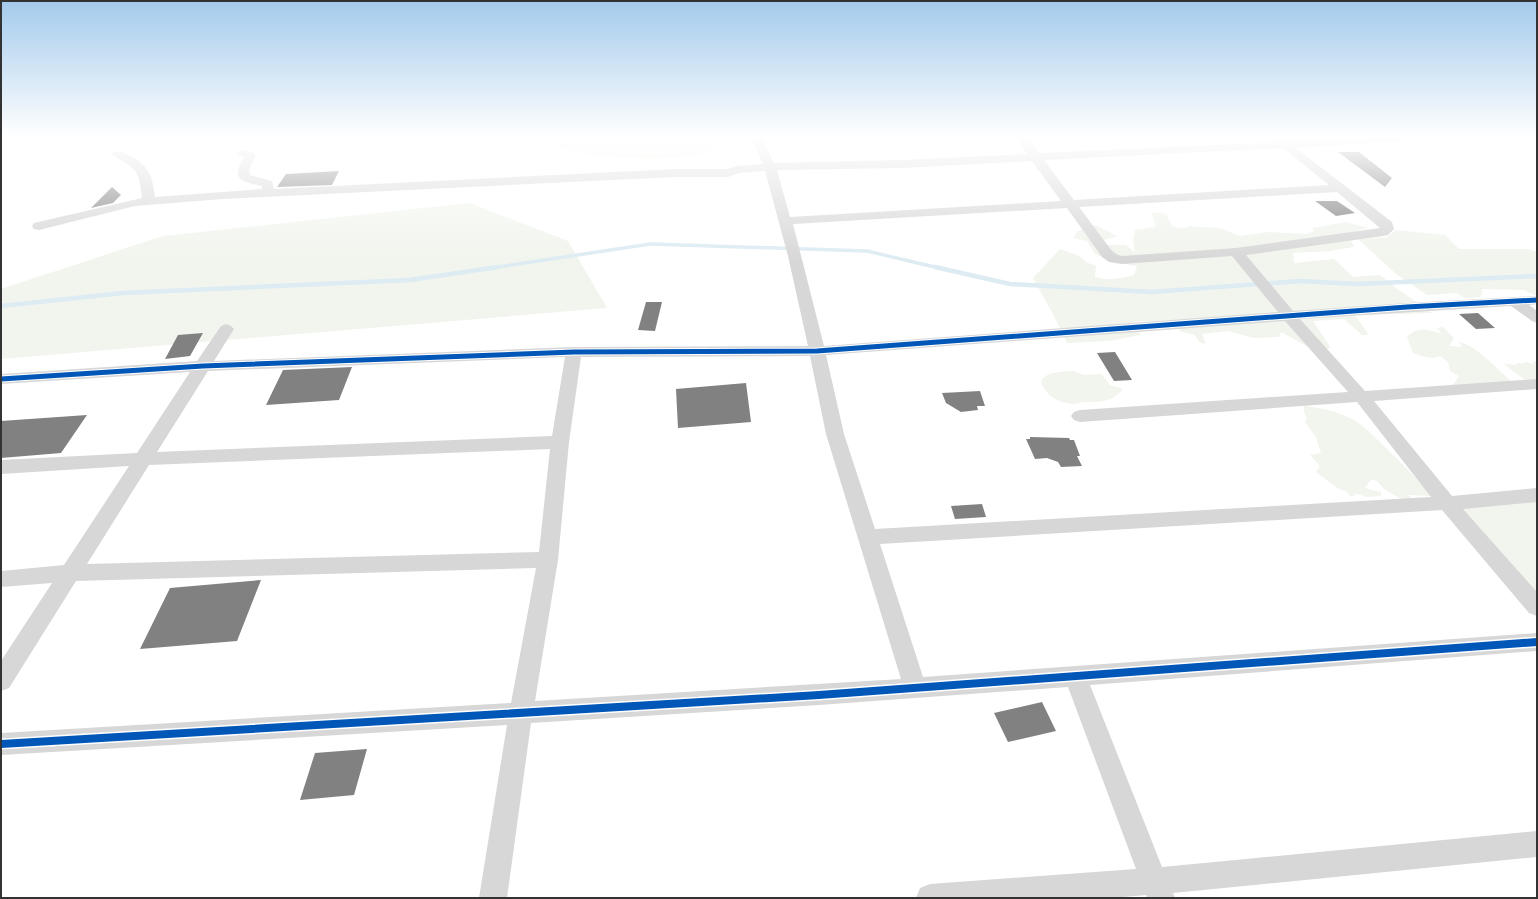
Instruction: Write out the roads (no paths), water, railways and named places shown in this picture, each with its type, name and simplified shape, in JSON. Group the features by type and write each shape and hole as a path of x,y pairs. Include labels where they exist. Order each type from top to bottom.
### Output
{"street":[{"path":"146,178 150,201"},
{"path":"247,178 268,184 268,193"},
{"path":"39,226 126,203 268,193 573,178"},
{"path":"773,178 817,350 834,434 915,688"},
{"path":"1052,178 1107,254 1114,259 1122,260 1236,252 1383,232 1387,229 1387,226 1328,178"},
{"path":"785,221 1341,188"},
{"path":"1236,252 1289,316 1361,396 1448,503 1537,607"},
{"path":"1,379 202,366 574,352 817,350 1289,316 1537,300"},
{"path":"1514,301 1537,318"},
{"path":"1,681 226,329"},
{"path":"494,898 521,714 548,560 560,442 574,352"},
{"path":"1080,416 1537,384"},
{"path":"1,467 143,459 560,442"},
{"path":"867,537 1448,503 1537,495"},
{"path":"1,579 70,573 548,560"},
{"path":"1,744 521,714 915,688 1537,642"},
{"path":"1075,676 1158,889"},
{"path":"930,898 1158,889 1537,844"}],"waterway":[{"path":"492,268 650,244 867,251 939,268"},
{"path":"1,306 123,293 410,280 498,267"},
{"path":"935,267 1010,284 1152,292 1300,281 1357,284 1537,276"}]}
